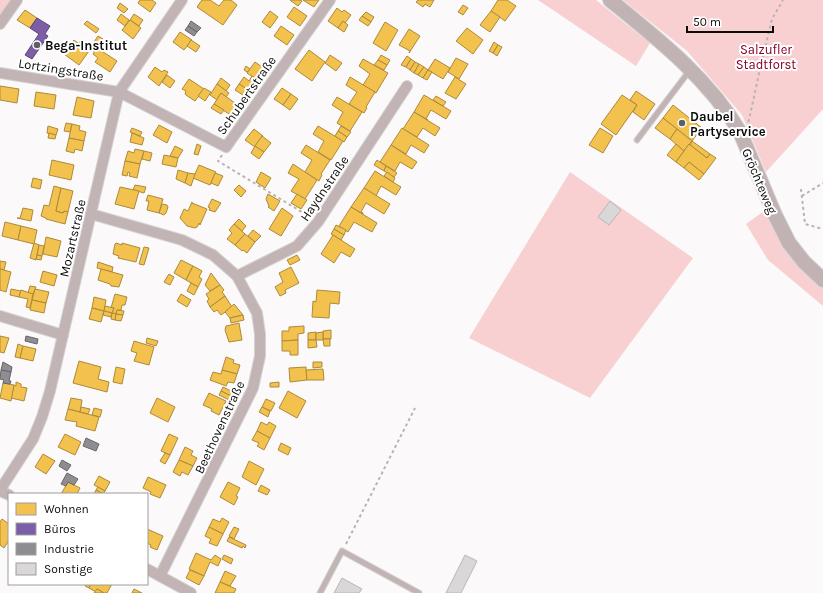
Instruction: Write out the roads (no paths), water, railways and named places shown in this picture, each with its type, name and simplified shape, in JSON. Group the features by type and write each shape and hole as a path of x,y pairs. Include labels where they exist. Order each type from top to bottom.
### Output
{"street":[{"path":"0,24 17,0"},
{"name":"Mozartstraße","path":"0,490 33,439 50,391 119,92 182,0"},
{"name":"Schubertstraße","path":"119,92 226,147 330,0"},
{"name":"Gröchteweg","path":"610,0 681,59 716,98 732,119 740,132 775,215 789,243 804,262 823,280"},
{"name":"Lortzingstraße","path":"0,73 119,92"},
{"name":"Haydnstraße","path":"237,276 297,246 318,222 407,86"},
{"name":"Beethovenstraße","path":"91,214 182,240 213,255 237,276 257,313 260,334 260,356 253,388 160,576"},
{"path":"0,316 63,335"},
{"path":"148,570 191,593"}],"lane":[{"path":"637,140 691,70"},
{"path":"320,593 342,551 419,593"}],"place":[{"name":"Bega-Institut","path":"37,45"},
{"name":"Daubel Partyservice","path":"682,123"}],"park label":[{"name":"Salzufler Stadtforst","path":"766,56"}]}
